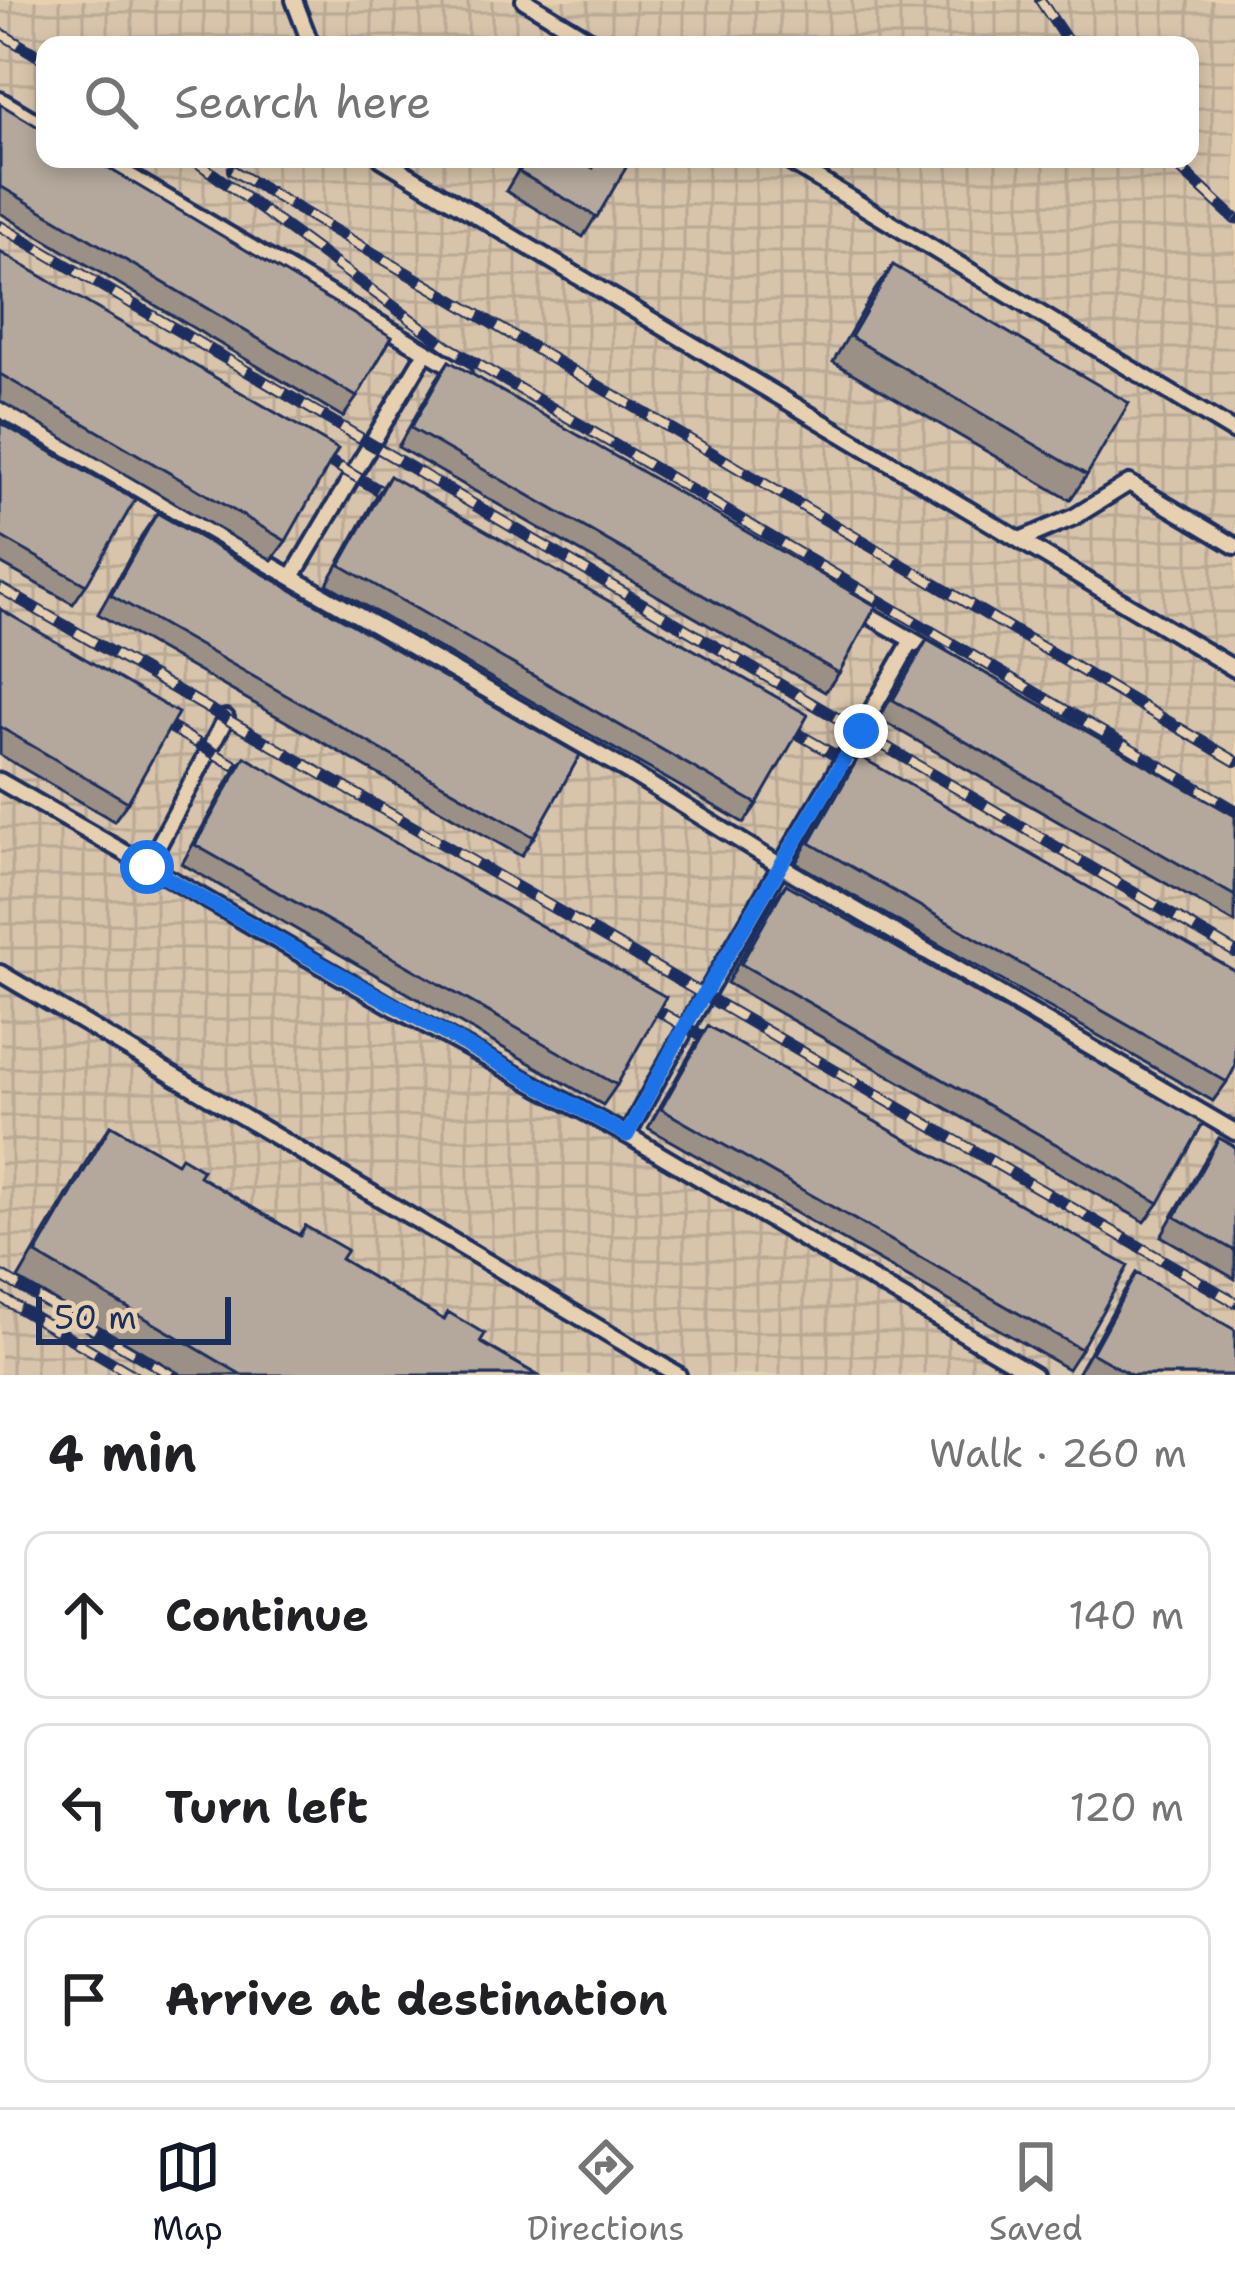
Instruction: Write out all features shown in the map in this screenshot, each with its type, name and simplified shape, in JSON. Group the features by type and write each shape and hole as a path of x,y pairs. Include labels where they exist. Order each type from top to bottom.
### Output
{"lane":[{"path":"294,0 308,36"},
{"path":"524,0 583,36"},
{"path":"0,100 36,122"},
{"path":"116,168 479,383"},
{"path":"397,168 1235,669"},
{"path":"800,168 1235,432"},
{"path":"292,577 426,352"},
{"path":"0,409 631,773 1235,1132"},
{"path":"1020,540 1074,517 1129,483 1235,546"},
{"path":"853,605 952,663"},
{"path":"627,1135 685,1026 912,640"},
{"path":"147,867 226,718"},
{"path":"0,781 627,1135 1034,1375"},
{"path":"0,973 678,1375"}],"shaded area":[{"path":"0,0 1235,0 1235,1375 0,1375"}],"building":[{"path":"0,104 36,126 36,168 108,168 392,337 357,397 0,186"},
{"path":"521,168 626,168 597,217 519,172"},
{"path":"0,252 338,449 286,541 0,374"},
{"path":"893,265 1129,403 1087,475 851,337"},
{"path":"449,361 876,606 839,673 411,428"},
{"path":"0,423 135,500 86,585 0,536"},
{"path":"390,476 808,715 757,804 340,565"},
{"path":"157,513 580,755 534,837 111,595"},
{"path":"0,609 178,713 128,802 0,727"},
{"path":"927,640 1235,816 1235,896 893,700"},
{"path":"859,756 1235,971 1235,1067 1227,1082 810,843"},
{"path":"245,757 666,997 617,1085 195,845"},
{"path":"786,884 1203,1123 1159,1203 741,964"},
{"path":"708,1026 1128,1266 1081,1349 661,1109"},
{"path":"111,1125 177,1163 181,1157 203,1170 199,1176 300,1236 305,1226 347,1250 341,1259 444,1320 448,1312 485,1334 480,1342 537,1375 242,1375 36,1254"},
{"path":"1219,1138 1235,1147 1235,1251 1175,1217"},
{"path":"1136,1273 1235,1330 1235,1375 1131,1375 1092,1353"}],"railway":[{"path":"1040,0 1064,36"},
{"path":"0,33 36,55"},
{"path":"205,168 450,348 1235,810"},
{"path":"1180,168 1235,219"},
{"path":"232,170 1235,761"},
{"path":"0,226 1235,952"},
{"path":"302,445 411,509"},
{"path":"0,588 1235,1302"},
{"path":"140,709 264,783"},
{"path":"769,717 883,783"},
{"path":"627,993 731,1053"},
{"path":"0,1275 172,1375"},
{"path":"0,1297 133,1375"}],"route":[{"path":"147,867 627,1135 685,1026 861,731"}]}
